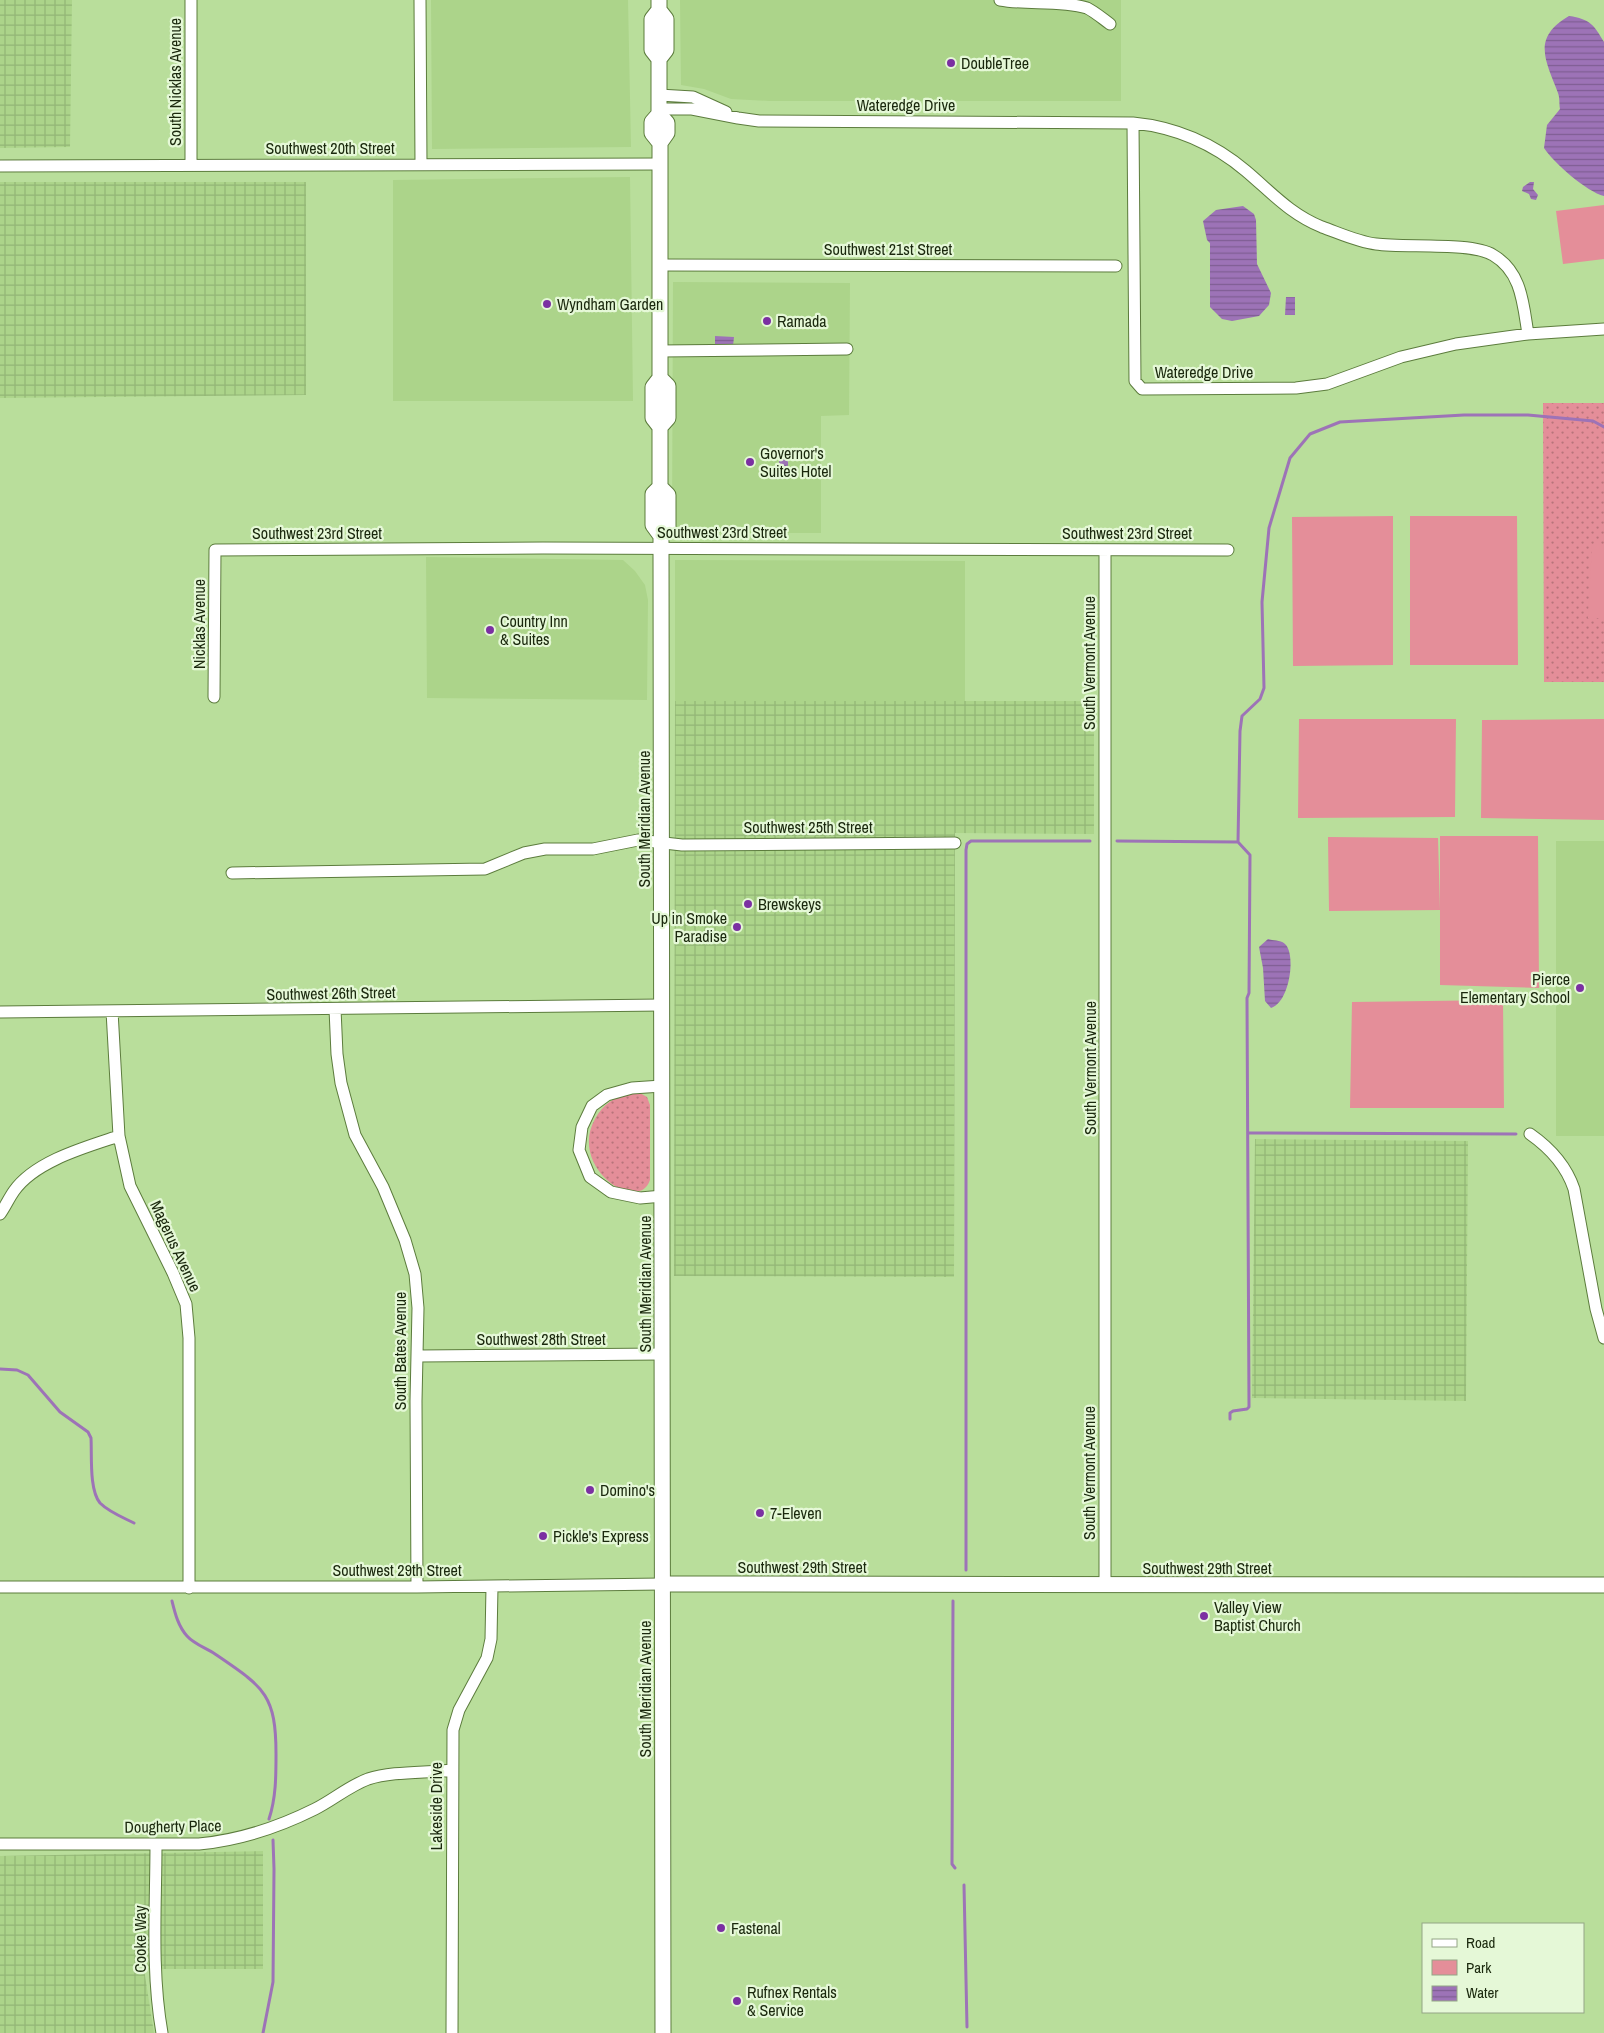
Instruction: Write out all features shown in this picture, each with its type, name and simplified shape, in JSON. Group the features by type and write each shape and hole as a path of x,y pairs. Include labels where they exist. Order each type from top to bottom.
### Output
{"main road":[{"name":"South Meridian Avenue","path":"659,5 652,19 652,50 659,59 659,106 652,122 652,133 660,143 660,378 653,387 653,418 660,427 660,487 653,494 653,525 661,542 663,2033"},
{"name":"Southwest 29th Street","path":"662,1584 1604,1585"}],"street":[{"name":"South Nicklas Avenue","path":"191,0 191,165"},
{"path":"420,0 421,164"},
{"path":"1000,0 1027,3 1068,3 1088,9 1110,24"},
{"name":"Wateredge Drive","path":"659,106 692,108 759,121 1133,123 1168,129 1190,136 1233,161 1292,212 1320,226 1375,244 1456,248 1479,250 1493,254 1514,273 1520,288 1528,334"},
{"name":"Wateredge Drive","path":"1133,123 1135,381 1142,389 1296,388 1327,384 1401,357 1456,344 1528,334 1604,329"},
{"name":"Southwest 20th Street","path":"0,166 659,164"},
{"name":"Southwest 21st Street","path":"660,265 1116,266"},
{"path":"660,351 847,349"},
{"name":"Southwest 23rd Street","path":"215,550 661,542 1105,550 1228,550"},
{"name":"Nicklas Avenue","path":"214,697 215,550"},
{"name":"South Vermont Avenue","path":"1105,550 1105,1585"},
{"name":"Southwest 25th Street","path":"232,873 485,869 524,853 545,849 593,848 638,840 682,845 954,843"},
{"name":"Southwest 26th Street","path":"0,1012 662,1005"},
{"name":"South Bates Avenue","path":"334,1009 337,1054 355,1135 383,1187 405,1240 415,1274 419,1356 416,1401 417,1588"},
{"name":"Magerus Avenue","path":"112,1011 119,1136 130,1186 173,1273 186,1304 189,1338 189,1588"},
{"path":"662,1086 632,1088 607,1095 592,1106 582,1127 579,1150 590,1177 611,1192 640,1198 663,1196"},
{"path":"1530,1134 1543,1138 1570,1175 1597,1312 1604,1338"},
{"path":"0,1214 15,1189 42,1166 80,1148 119,1136"},
{"name":"Southwest 28th Street","path":"419,1356 663,1354"},
{"name":"Southwest 29th Street","path":"0,1587 417,1588 662,1584"},
{"name":"Lakeside Drive","path":"452,2033 453,1730 459,1710 487,1658 491,1639 492,1587"},
{"name":"Dougherty Place","path":"0,1844 199,1844 243,1838 278,1826 316,1808 368,1779 390,1775 452,1770"},
{"name":"Cooke Way","path":"156,1844 156,1964 158,2009 162,2033"}],"shaded area":[{"path":"0,0 72,0 70,147 0,148"},
{"path":"431,0 628,0 631,147 432,149"},
{"path":"680,0 1121,0 1121,101 770,101 731,99 704,89 681,85"},
{"path":"630,177 633,401 393,401 393,180"},
{"path":"0,182 306,182 306,395 0,398"},
{"path":"673,282 850,283 849,415 821,416 821,533 672,533"},
{"path":"426,557 623,560 635,571 645,585 648,600 647,700 427,698"},
{"path":"675,560 965,561 965,702 675,701"},
{"path":"675,701 1094,701 1094,834 955,833 954,1277 674,1276"},
{"name":"Pierce Elementary School","path":"1556,841 1604,841 1604,1136 1556,1136"},
{"path":"1255,1139 1468,1141 1466,1401 1252,1398"},
{"path":"263,1851 263,1969 144,1969 154,2033 0,2033 0,1856"}],"green space":[{"path":"1604,205 1604,259 1563,264 1556,211"},
{"path":"1543,403 1604,403 1604,682 1544,682"},
{"path":"1393,516 1393,665 1293,666 1292,517"},
{"path":"1410,516 1517,516 1518,665 1410,665"},
{"path":"1592,545 1604,545 1604,618 1588,618"},
{"path":"1299,719 1456,719 1455,817 1298,818"},
{"path":"1604,719 1604,820 1481,818 1482,720"},
{"path":"1440,836 1538,836 1539,988 1440,985"},
{"path":"1328,837 1438,838 1440,910 1329,911"},
{"path":"1503,1000 1504,1108 1350,1108 1352,1002"},
{"path":"631,1093 640,1093 647,1097 650,1105 650,1180 643,1189 633,1192 620,1189 608,1181 597,1169 591,1154 589,1137 595,1119 605,1105 614,1099"}],"water":[{"path":"1569,16 1587,21 1604,42 1604,196 1589,189 1571,176 1544,148 1547,125 1560,109 1559,95 1546,60 1546,42 1557,24"},
{"path":"1530,182 1534,182 1533,189 1538,195 1536,200 1531,199 1529,194 1522,191 1523,187"},
{"path":"1243,206 1254,214 1256,220 1257,264 1271,293 1269,305 1259,316 1232,321 1222,319 1210,307 1210,243 1207,240 1203,221 1216,210"},
{"path":"1286,297 1295,297 1295,315 1285,315"},
{"path":"715,336 734,337 733,346 715,346"},
{"path":"779,458 788,458 788,475 779,475"},
{"path":"1268,939 1284,943 1289,951 1290,959 1289,979 1286,989 1282,998 1271,1008 1265,1001 1263,968 1259,947"}],"waterway":[{"path":"1230,1419 1230,1413 1233,1411 1249,1407 1247,998 1249,993 1250,855 1238,842 1240,731 1242,716 1260,699 1264,688 1262,602 1269,528 1290,458 1310,434 1340,422 1464,415 1528,415 1593,421 1604,427"},
{"path":"966,1570 967,844 971,841 1090,841"},
{"path":"1117,841 1238,842"},
{"path":"1248,1133 1516,1134"},
{"path":"0,1369 17,1370 28,1375 60,1412 88,1432 91,1438 91,1463 96,1497 107,1509 134,1523"},
{"path":"172,1601 179,1624 187,1636 245,1675 264,1694 269,1704 273,1717 276,1762 276,1779 269,1819"},
{"path":"953,1601 952,1864 955,1868"},
{"path":"263,2033 273,1982 273,1840"},
{"path":"964,1885 967,2027"}],"place":[{"name":"DoubleTree","path":"951,63"},
{"name":"Wyndham Garden","path":"547,304"},
{"name":"Ramada","path":"767,321"},
{"name":"Governor's Suites Hotel","path":"750,462"},
{"name":"Country Inn & Suites","path":"490,630"},
{"name":"Brewskeys","path":"748,904"},
{"name":"Up in Smoke Paradise","path":"737,927"},
{"name":"Pierce Elementary School","path":"1580,988"},
{"name":"Domino's","path":"590,1490"},
{"name":"7-Eleven","path":"760,1513"},
{"name":"Pickle's Express","path":"543,1536"},
{"name":"Valley View Baptist Church","path":"1204,1616"},
{"name":"Fastenal","path":"721,1928"},
{"name":"Rufnex Rentals & Service","path":"737,2001"}]}
